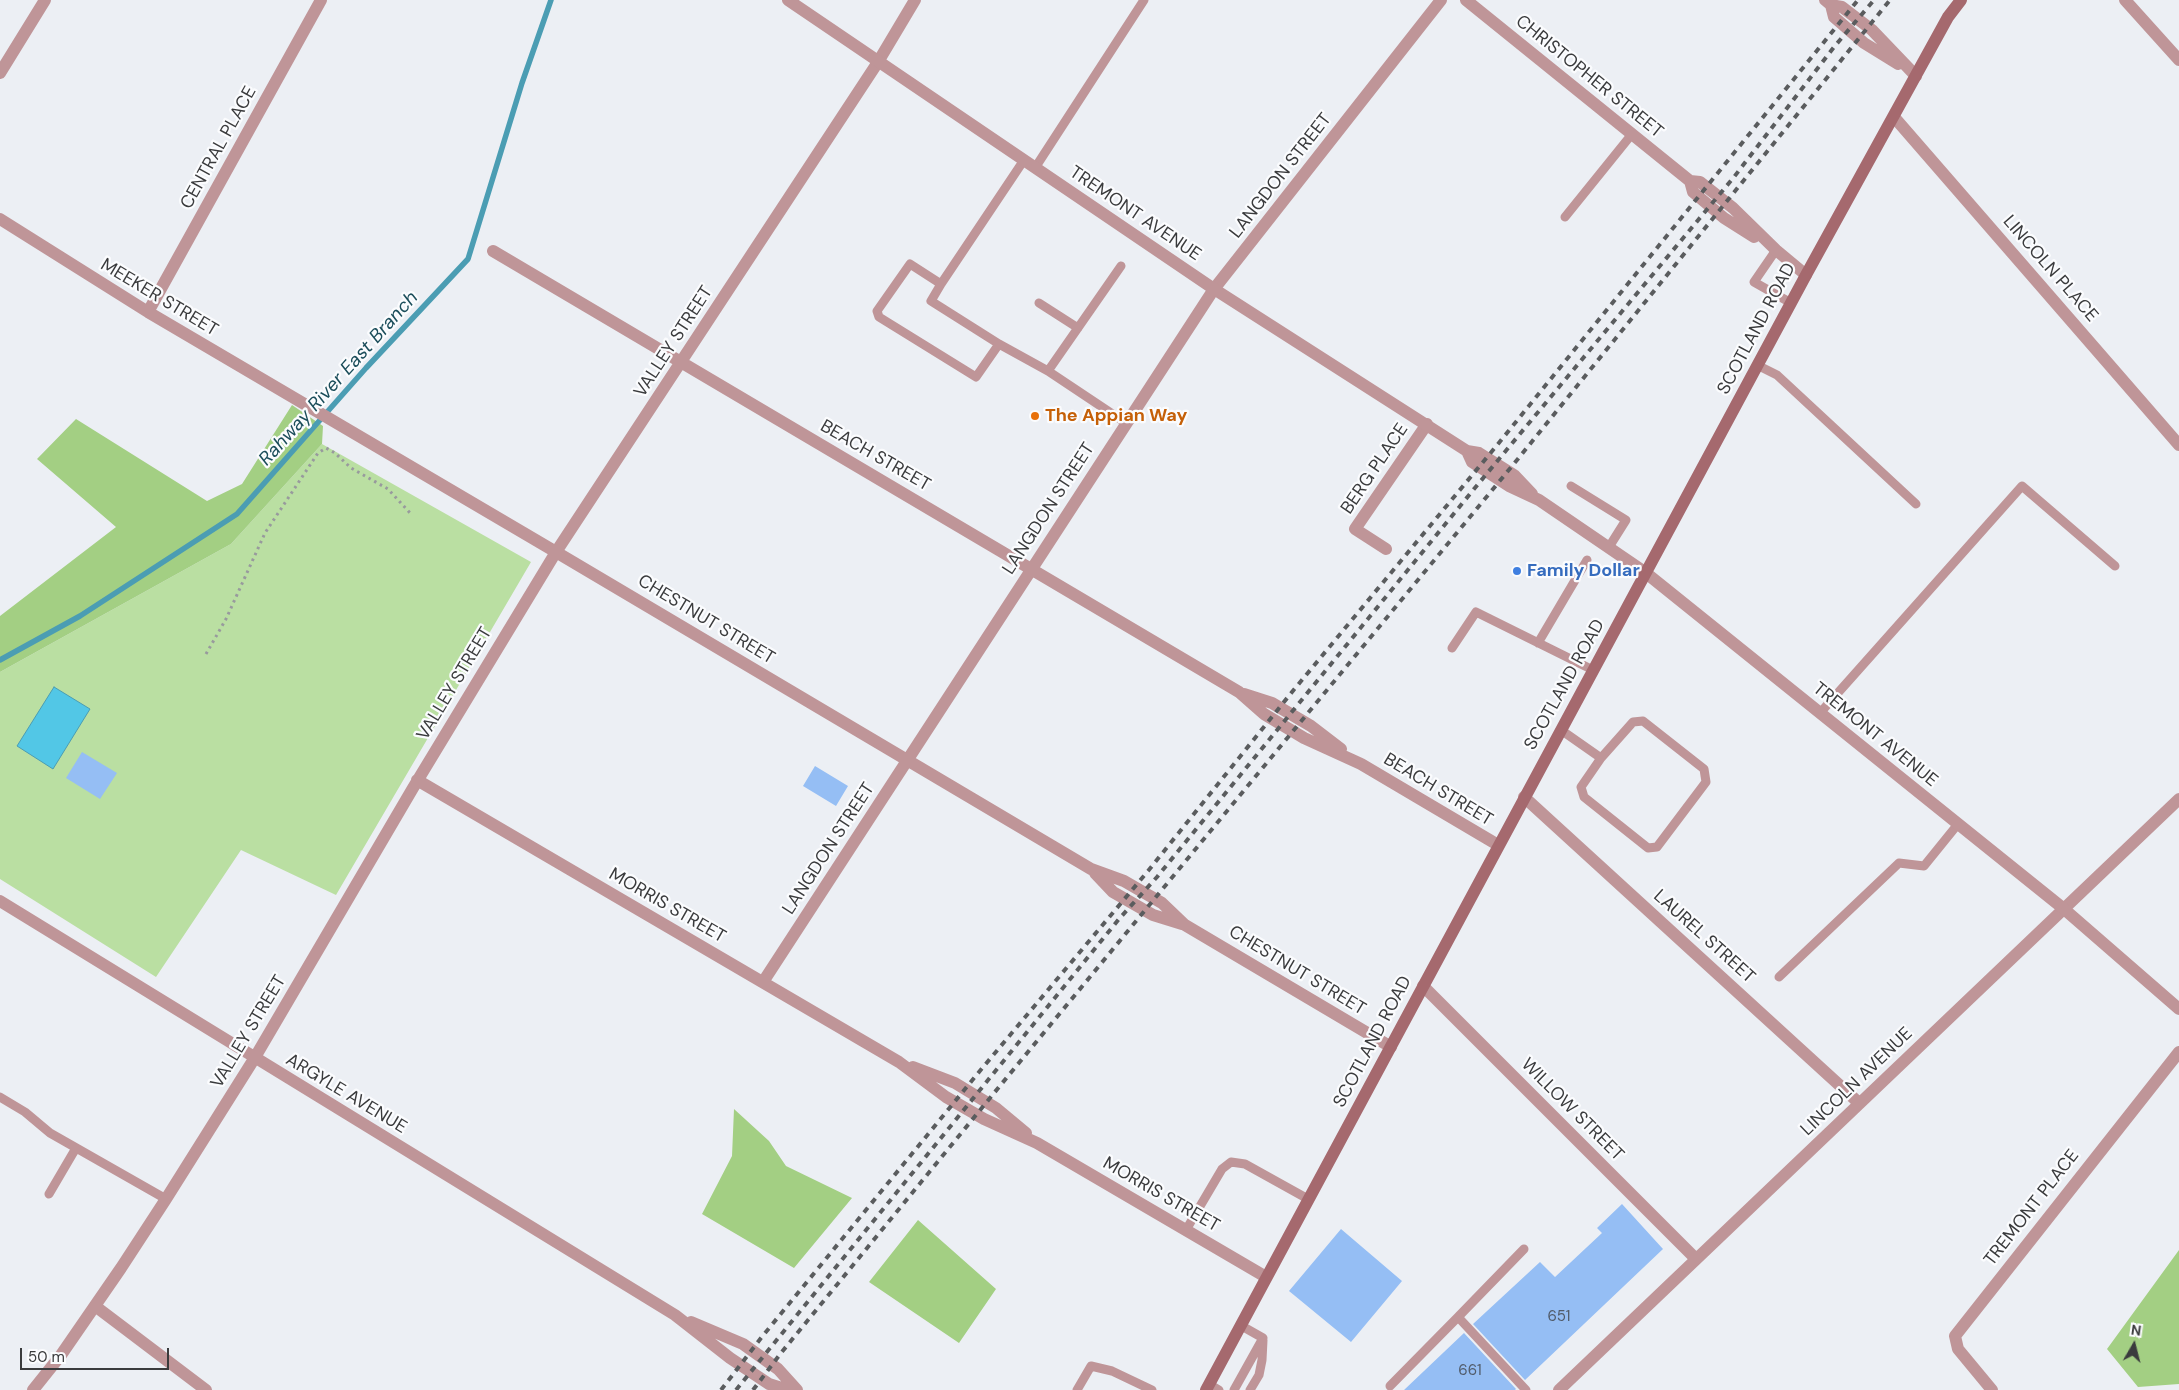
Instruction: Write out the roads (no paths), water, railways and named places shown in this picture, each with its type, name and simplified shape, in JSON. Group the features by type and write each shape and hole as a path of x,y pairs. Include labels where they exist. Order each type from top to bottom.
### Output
{"main road":[{"name":"SCOTLAND ROAD","path":"1211,1388 1240,1325 1757,365 1948,17 1961,0"}],"street":[{"path":"0,72 45,0"},
{"name":"CENTRAL PLACE","path":"148,312 321,0"},
{"name":"TREMONT AVENUE","path":"788,0 1214,289 1467,451 1479,453 1514,475 1539,500 1646,572 2064,909 2179,1009"},
{"name":"VALLEY STREET","path":"33,1390 96,1306 166,1199 254,1059 417,780 556,552 682,363 878,62 915,0"},
{"name":"LANGDON STREET","path":"763,982 1214,289 1441,0"},
{"name":"CHRISTOPHER STREET","path":"1466,0 1690,181 1700,182 1707,187 1806,275"},
{"path":"2125,0 2179,60"},
{"path":"1828,2 1842,7 1872,30 1916,76"},
{"name":"LINCOLN PLACE","path":"1894,117 2179,445"},
{"name":"MEEKER STREET","path":"0,219 148,312 302,403"},
{"name":"BEACH STREET","path":"493,251 1240,692 1272,703 1311,726 1361,764 1498,845"},
{"name":"CHESTNUT STREET","path":"302,403 1091,869 1124,881 1162,903 1185,925 1391,1047"},
{"name":"BERG PLACE","path":"1386,548 1355,529 1427,424"},
{"name":"MORRIS STREET","path":"417,780 899,1062 955,1084 996,1108 1037,1143 1266,1277"},
{"name":"LAUREL STREET","path":"1524,797 1859,1104"},
{"name":"LINCOLN AVENUE","path":"1559,1390 2179,798"},
{"name":"ARGYLE AVENUE","path":"0,901 254,1059 675,1315 730,1358 769,1384 788,1390"},
{"name":"WILLOW STREET","path":"1423,986 1696,1259"},
{"name":"TREMONT PLACE","path":"1992,1390 1958,1349 1955,1336 2179,1052"},
{"path":"96,1306 206,1390"},
{"name":"ARGYLE AVENUE","path":"675,1315 743,1344 778,1369 797,1390"}],"lane":[{"path":"1126,423 1048,371 999,344 931,301 941,284 1029,164 1144,0"},
{"path":"1564,217 1632,134"},
{"path":"1776,250 1754,282 1791,303"},
{"path":"941,284 910,264 876,310 880,317 976,377 999,344"},
{"path":"1048,371 1121,266"},
{"path":"1038,303 1078,328"},
{"path":"1757,365 1777,375 1916,504"},
{"path":"1572,486 1626,520 1609,547"},
{"path":"1820,713 2022,486 2115,566"},
{"path":"1538,643 1587,560"},
{"path":"1452,648 1476,612 1593,670"},
{"path":"1643,721 1704,769 1706,782 1657,847 1648,848 1604,815 1584,797 1581,787 1601,758 1633,722 1643,721"},
{"path":"1561,730 1601,758"},
{"path":"1779,977 1899,863 1924,866 1958,824"},
{"path":"0,1097 25,1112 50,1133 166,1199"},
{"path":"49,1194 76,1148"},
{"path":"1186,1230 1222,1169 1230,1162 1245,1164 1308,1200"},
{"path":"1390,1386 1524,1249"},
{"path":"1458,1317 1526,1390"},
{"path":"1240,1325 1263,1338"},
{"path":"1234,1390 1263,1338"},
{"path":"1250,1390 1259,1375 1263,1338"},
{"path":"1077,1390 1091,1366 1112,1371 1152,1390"}],"water":[{"path":"54,687 90,709 53,769 17,746"}],"waterway":[{"name":"Rahway River East Branch","path":"0,660 80,616 237,514 366,368 468,259 522,83 551,0"}],"railway":[{"path":"721,1390 761,1338 979,1072 1148,871 1292,692 1498,444 1858,0"},
{"path":"736,1390 1119,919 1157,877 1474,489 1734,177 1834,47 1874,0"},
{"path":"753,1390 781,1353 999,1087 1517,460 1890,0"}],"place":[{"name":"The Appian Way","path":"1035,416"},
{"name":"Family Dollar","path":"1517,571"}]}
